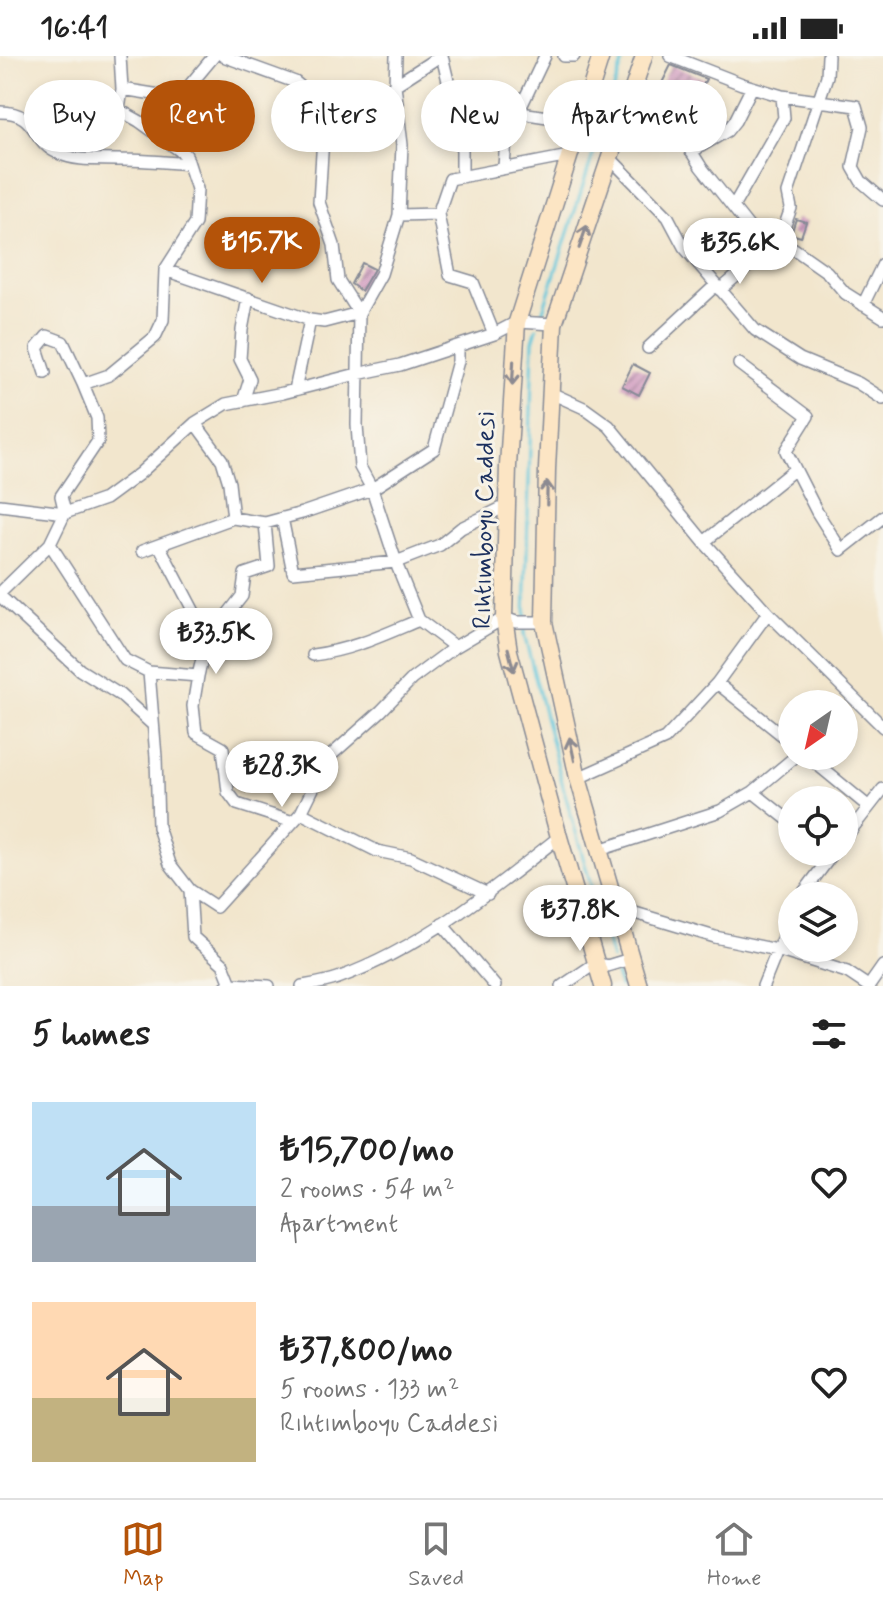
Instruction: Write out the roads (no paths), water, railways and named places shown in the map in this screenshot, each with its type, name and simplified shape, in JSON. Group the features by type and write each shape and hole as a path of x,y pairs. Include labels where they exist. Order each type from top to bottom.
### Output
{"street":[{"path":"120,56 121,80"},
{"path":"125,89 179,98 214,56"},
{"path":"223,56 289,80"},
{"path":"395,80 396,56"},
{"path":"403,80 441,56 447,80"},
{"path":"527,88 545,56"},
{"path":"564,56 574,56"},
{"name":"Rıhtımboyu Caddesi","path":"593,80 601,56"},
{"path":"636,80 645,56"},
{"path":"670,56 782,96 856,106 862,127 853,167 861,181 883,200"},
{"path":"648,348 718,287 780,239 791,208 788,193 827,76 828,56"},
{"path":"727,131 752,87"},
{"path":"733,207 784,118 782,96"},
{"path":"0,112 15,112 30,121 43,143 55,152 78,160 189,164"},
{"path":"83,384 109,375 155,337 163,320 165,270 195,223 197,189 186,155 125,113"},
{"path":"322,152 319,202 334,245 338,280 359,313"},
{"path":"402,152 399,215 381,274 359,313 357,425 360,467 372,489 419,620 455,647"},
{"path":"462,152 462,176"},
{"path":"504,167 506,152"},
{"name":"Rıhtımboyu Caddesi","path":"570,152 523,322 506,506 509,651 559,837 601,964 603,986"},
{"path":"612,152 550,324 551,393 539,622 578,778 615,907 626,960 639,986"},
{"path":"691,152 767,250"},
{"path":"494,334 473,282 450,275 438,214 450,179 569,156"},
{"path":"610,158 668,217 684,247 755,330 800,359 858,383 883,399"},
{"path":"399,215 438,214"},
{"path":"780,239 827,272 845,293 883,317"},
{"path":"863,305 883,264"},
{"path":"165,270 310,320 324,322 359,313"},
{"path":"243,401 250,379 240,359 248,298"},
{"path":"295,390 310,320"},
{"path":"1,503 65,513 105,499 139,474 195,423 226,404 400,365 523,322 550,324"},
{"path":"45,373 37,348 47,336 63,342 97,418 98,441 61,496 65,513 50,544 0,594 80,670 120,695 153,725"},
{"path":"142,551 233,518 265,523 372,489 434,449 458,361 458,347"},
{"path":"739,364 808,416 786,451 817,512 841,550 883,517"},
{"path":"551,393 584,408 609,426 704,542 768,613 883,727"},
{"path":"195,423 222,460 229,483 233,518"},
{"path":"704,542 795,469"},
{"path":"282,518 293,572 396,562 440,545 461,528 506,506"},
{"path":"265,523 269,566 245,574 242,596 206,642 193,706 196,733 223,748 228,792 237,804 297,818 377,851 411,858 488,894"},
{"path":"50,544 125,660 149,672 198,676"},
{"path":"159,545 206,642"},
{"path":"578,778 665,739 717,683 768,613"},
{"path":"313,655 338,651 419,620"},
{"path":"149,672 158,827 170,864 190,890 216,907 297,818 328,758 412,679 455,647 510,620 539,622"},
{"path":"717,683 778,732"},
{"path":"599,850 720,811 753,792 779,770"},
{"path":"824,770 869,807"},
{"path":"858,821 883,789"},
{"path":"753,792 778,812"},
{"path":"302,986 335,979 384,959 488,894 559,837"},
{"path":"190,890 193,937 223,964 228,985 269,986"},
{"path":"615,907 715,937 777,950 847,972 869,986 883,966"},
{"path":"442,924 495,986"},
{"path":"763,986 777,950"},
{"path":"562,986 601,964 626,960"}],"waterway":[{"path":"540,320 622,64"},
{"path":"525,619 533,341 537,328"},
{"path":"524,627 565,794 612,959"},
{"path":"614,967 620,986"}]}
